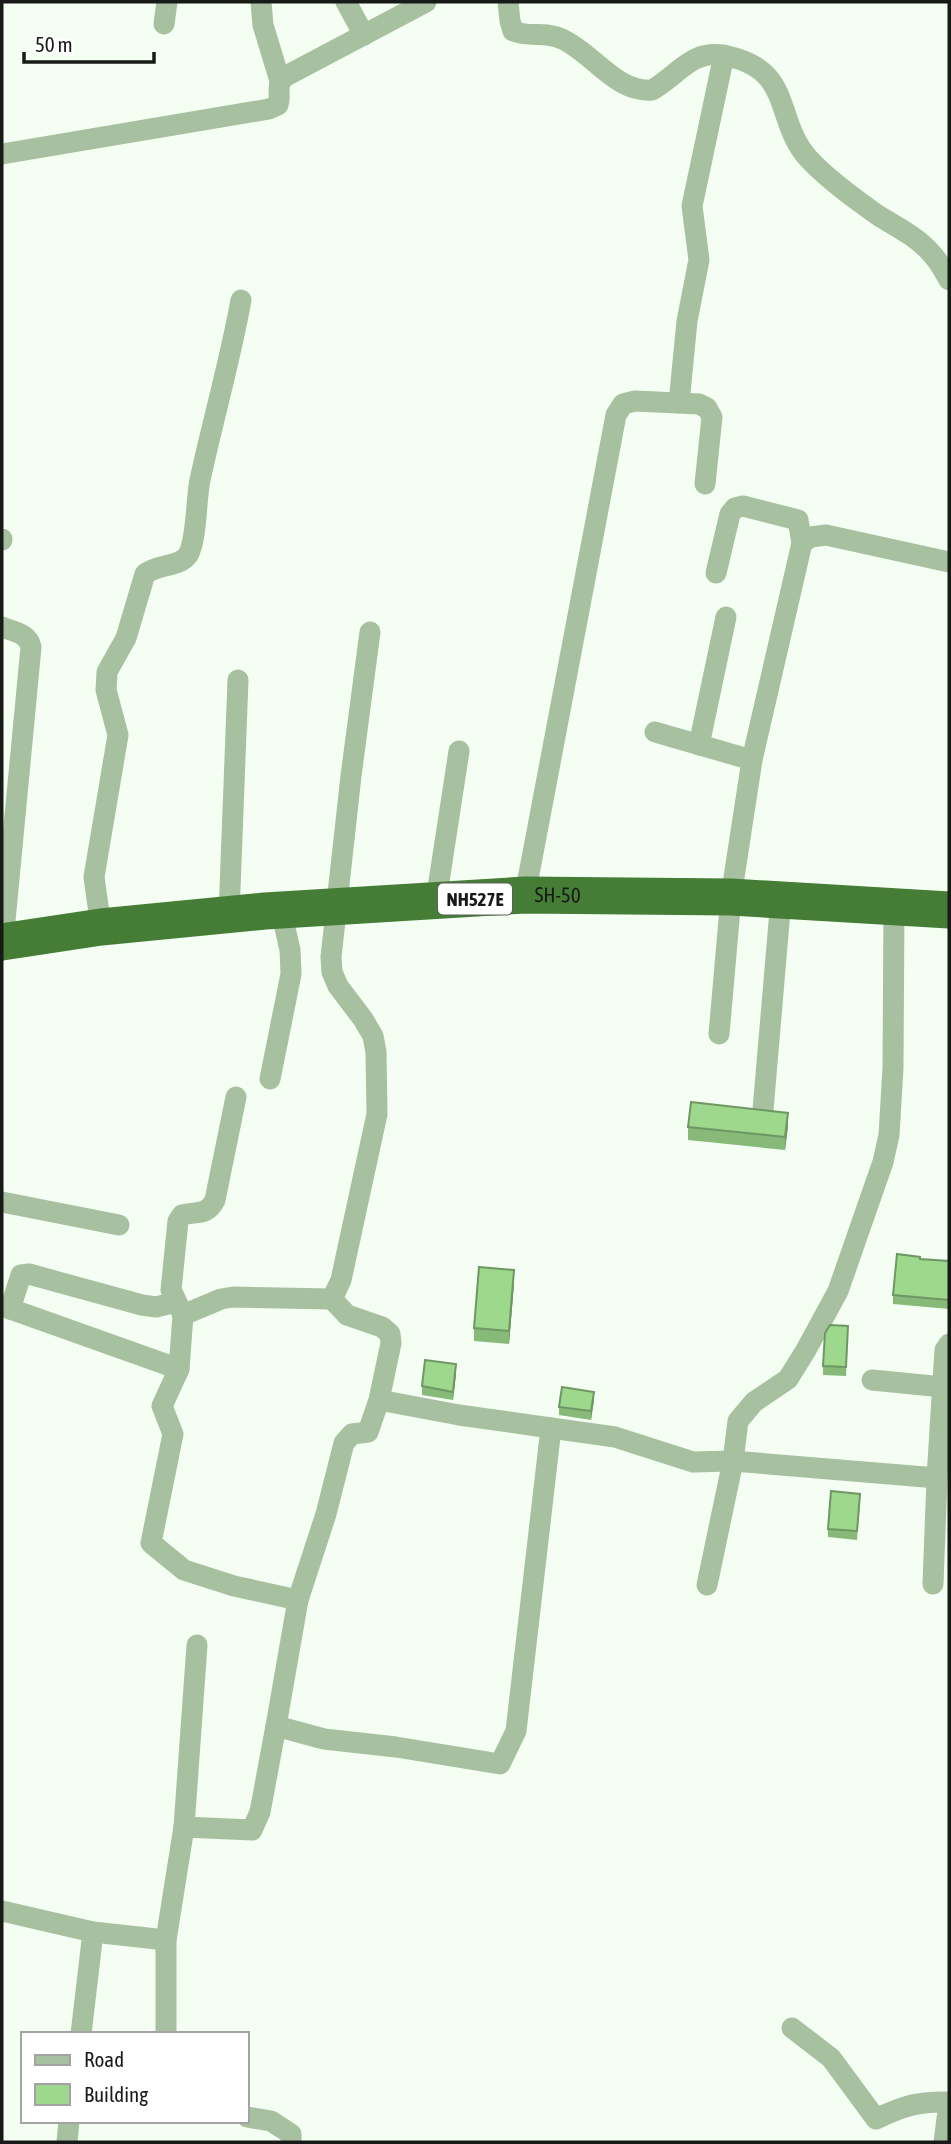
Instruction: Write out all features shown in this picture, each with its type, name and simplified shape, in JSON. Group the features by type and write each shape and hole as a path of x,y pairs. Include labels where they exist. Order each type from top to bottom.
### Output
{"highway":[{"name":"SH-50","path":"2,942 101,928 281,910 525,895 731,897 949,911"}],"street":[{"path":"164,24 167,2"},
{"path":"2,154 269,109 278,105 280,81 263,25 261,2"},
{"path":"346,2 364,35"},
{"path":"280,81 426,2"},
{"path":"508,2 509,21 513,31 562,38 633,89 652,90 683,64 699,57 724,55 740,60 768,76 780,93 798,145 810,161 872,211 925,246 949,280"},
{"path":"679,403 687,321 699,260 692,206 724,55"},
{"path":"101,928 94,877 118,734 106,690 107,672 126,638 145,574 153,568 181,562 192,544 200,482 234,341 241,300"},
{"path":"525,895 616,415 623,404 635,401 679,403 699,404 708,408 712,417 705,484"},
{"path":"716,573 730,514 736,508 743,506 798,520 802,542 752,760 731,897 719,1034"},
{"path":"802,542 826,534 949,562"},
{"path":"699,745 726,617"},
{"path":"2,627 22,634 30,641 31,647 2,942"},
{"path":"332,1299 341,1280 377,1114 376,1052 373,1036 338,986 332,972 335,908 370,632"},
{"path":"229,915 239,680"},
{"path":"655,732 752,760"},
{"path":"436,901 459,751"},
{"path":"763,1110 781,900"},
{"path":"707,1585 733,1461 738,1421 754,1402 788,1379 838,1291 883,1162 889,1135 893,1068 894,906"},
{"path":"270,1079 292,974 281,910"},
{"path":"236,1097 215,1200 211,1208 204,1213 188,1213 182,1215 178,1221 171,1282 179,1308 179,1369 162,1406 173,1434 151,1543 184,1570 234,1586 298,1600"},
{"path":"2,1202 120,1225"},
{"path":"179,1369 6,1307 21,1275 29,1274 156,1307 200,1306 233,1297 332,1299 347,1315 382,1327 390,1334 391,1343 379,1400 368,1432 352,1434 344,1443 326,1514 298,1600 260,1812 252,1830 184,1827"},
{"path":"933,1584 945,1350 949,1344"},
{"path":"872,1380 943,1387"},
{"path":"379,1400 459,1415 615,1437 693,1462 733,1461 937,1478"},
{"path":"275,1726 324,1739 396,1747 500,1764 516,1731 551,1427"},
{"path":"166,2032 166,1940 184,1827 197,1645"},
{"path":"2,1911 93,1933 166,1940"},
{"path":"80,2032 93,1933"},
{"path":"792,2028 831,2058 876,2119 915,2103 949,2102 944,2142"},
{"path":"248,2117 271,2121 291,2134 291,2142"},
{"path":"67,2142 69,2123"}],"building":[{"path":"691,1102 788,1113 785,1137 688,1127"},
{"path":"897,1254 949,1261 949,1300 893,1295"},
{"path":"479,1267 514,1270 509,1331 474,1328"},
{"path":"830,1325 848,1326 846,1367 823,1366 825,1333"},
{"path":"425,1360 456,1364 453,1392 422,1386"},
{"path":"562,1387 594,1392 591,1411 559,1407"},
{"path":"831,1491 860,1494 857,1531 828,1529"}]}
